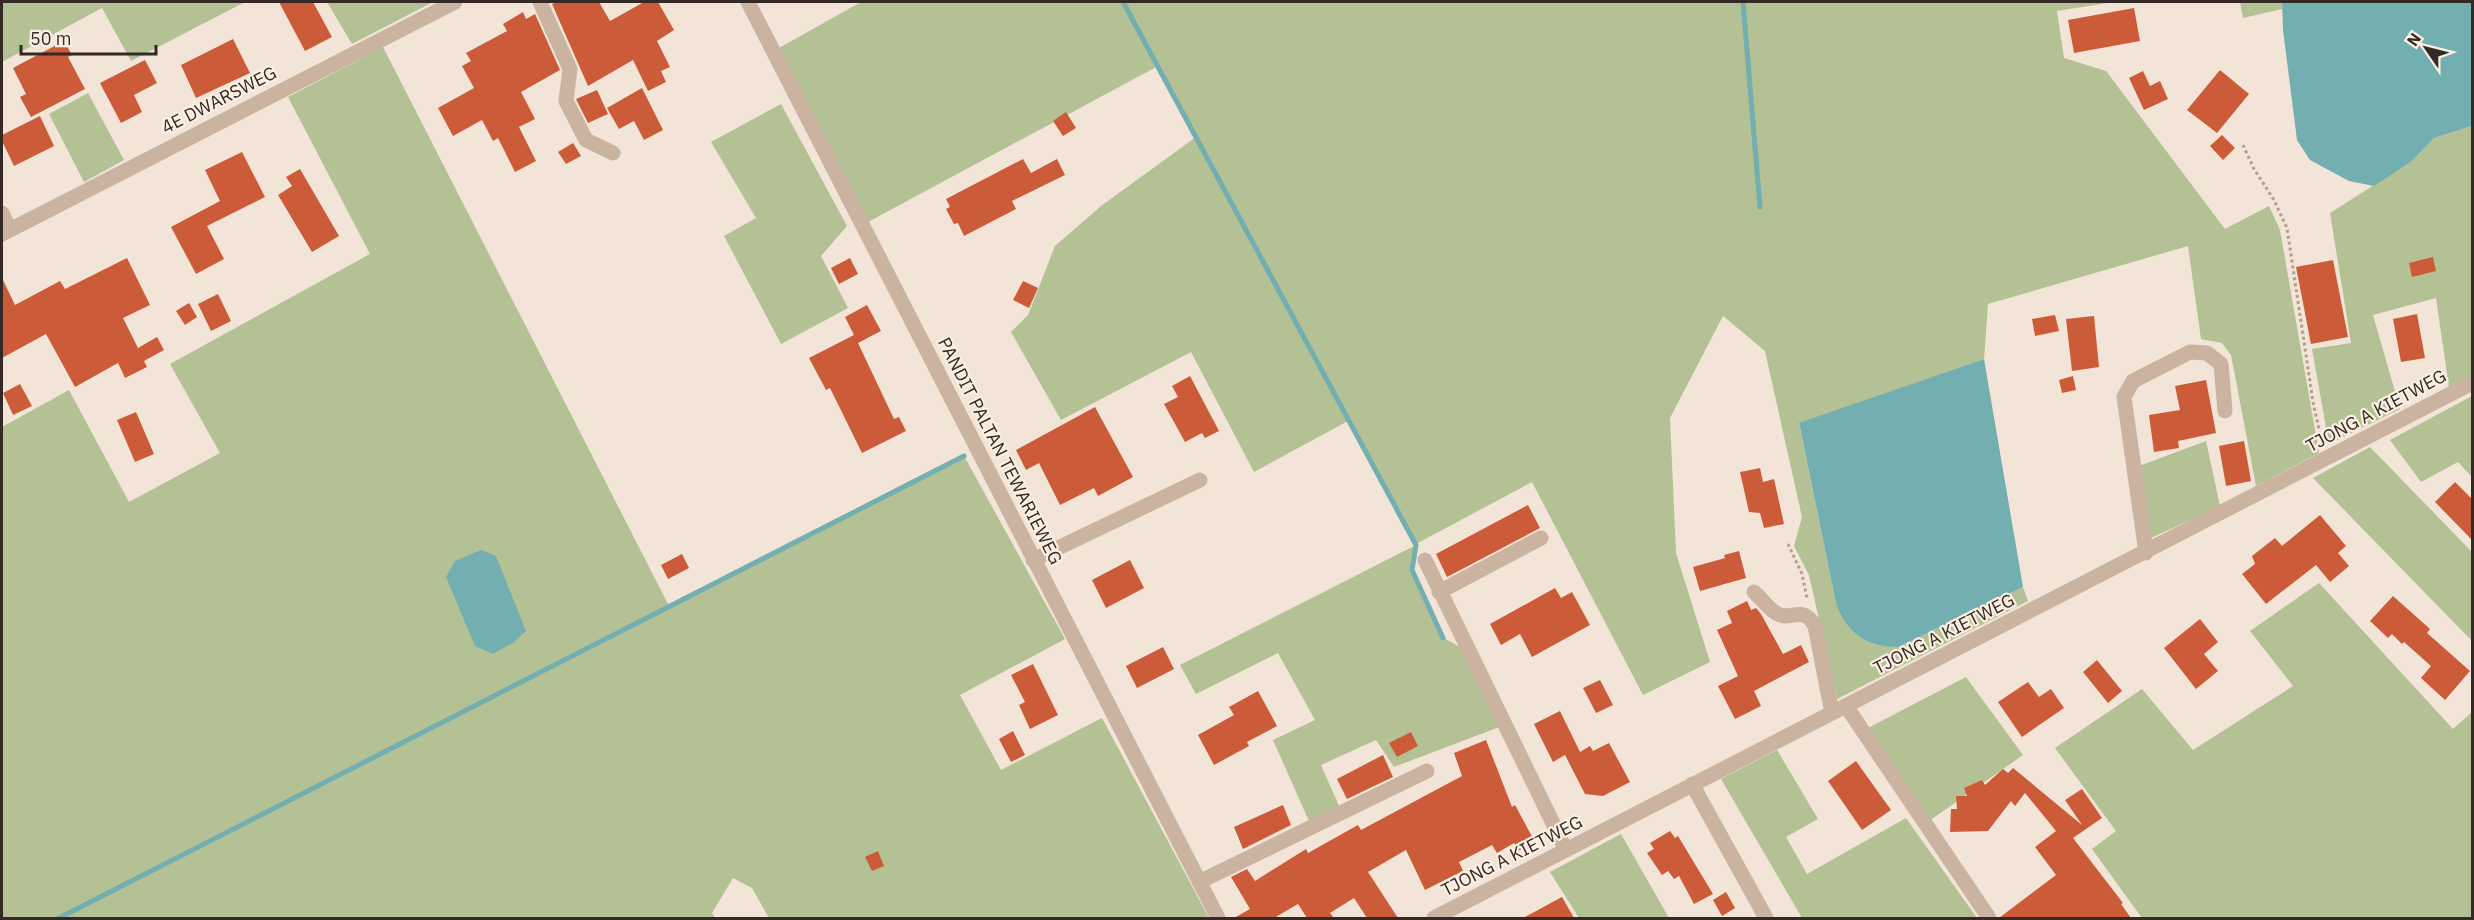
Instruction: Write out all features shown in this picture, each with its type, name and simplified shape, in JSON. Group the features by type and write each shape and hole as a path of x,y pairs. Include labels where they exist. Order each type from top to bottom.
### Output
{"street":[{"name":"4E DWARSWEG","path":"6,232 455,2"},
{"path":"540,2 570,69 566,101 586,140 613,153"},
{"name":"PANDIT PALTAN TEWARIEWEG","path":"748,2 1218,918"},
{"path":"2,213 6,232"},
{"path":"2146,553 2124,397 2133,381 2157,368 2190,352 2207,353 2221,364 2225,411"},
{"name":"TJONG A KIETWEG","path":"1434,918 2472,383"},
{"path":"1034,560 1200,480"},
{"path":"1439,592 1541,538"},
{"path":"1425,560 1540,792 1566,850"},
{"path":"1754,592 1776,614 1785,616 1804,614 1810,618 1815,626 1839,709 1989,918"},
{"path":"1200,882 1427,771"},
{"path":"1692,784 1766,918"}],"path":[{"path":"2243,145 2287,228 2313,402 2326,459"},
{"path":"1788,544 1802,574 1810,618"}],"green space":[{"path":"2,2 245,2 131,61 102,8 2,62"},
{"path":"327,2 433,2 352,44"},
{"path":"861,2 2114,2 2057,11 2064,58 2106,71 2225,229 2269,206 2280,230 2319,453 2256,486 2231,355 2222,343 2201,339 2188,246 1988,304 1984,359 1799,424 1836,603 1898,647 2023,587 2028,601 1837,699 1809,575 1794,546 1802,517 1765,351 1723,316 1670,418 1676,553 1710,662 1643,695 1532,482 1416,545 1348,421 1254,472 1191,352 1061,420 1011,332 1028,315 1055,246 1101,206 1196,137 1158,66 868,222 779,48"},
{"path":"2240,2 2282,2 2282,9 2243,18"},
{"path":"383,47 669,606 964,456 1065,639 960,695 1001,770 1102,718 1209,918 769,918 752,888 733,878 712,913 715,918 2,918 2,427 69,390 129,502 220,453 170,364 370,254 288,97"},
{"path":"88,93 124,160 84,182 49,114"},
{"path":"781,104 847,226 821,256 848,308 781,344 724,236 756,218 711,142"},
{"path":"2472,126 2472,375 2449,387 2436,298 2373,315 2400,409 2329,444 2312,349 2351,343 2330,213 2412,161 2434,138"},
{"path":"2472,396 2472,477 2458,462 2421,482 2390,440"},
{"path":"2206,441 2220,506 2151,538 2139,466"},
{"path":"2370,447 2472,552 2472,641 2313,478"},
{"path":"1416,545 1412,570 1442,637 1460,647 1502,726 1394,767 1376,740 1321,765 1339,806 1309,821 1273,740 1315,720 1278,653 1196,694 1180,665"},
{"path":"2319,583 2453,729 2472,712 2472,918 2142,918 2092,849 2116,831 2055,748 2142,689 2193,750 2293,686 2250,631"},
{"path":"1966,677 2023,755 1929,821 1868,728"},
{"path":"1777,750 1818,819 1786,837 1807,874 1906,818 1977,918 1802,918 1721,779"},
{"path":"1621,834 1669,918 1579,918 1550,872"}],"water":[{"path":"2282,2 2472,2 2472,126 2434,138 2412,161 2374,186 2349,181 2310,160 2297,140 2283,30"},
{"path":"1984,359 2023,587 1898,647 1867,641 1845,622 1836,603 1799,423"},
{"path":"481,550 496,556 526,631 514,642 493,654 475,646 446,577 455,561"}],"building":[{"path":"279,2 313,2 332,37 305,51"},
{"path":"599,2 610,21 644,2 658,2 674,30 657,41 670,67 661,71 666,82 648,91 633,60 588,86 552,4"},
{"path":"2134,8 2140,41 2074,53 2068,20"},
{"path":"523,12 526,19 535,14 560,70 521,92 535,119 519,127 536,161 515,172 498,138 493,141 482,120 453,136 438,108 474,88 462,66 471,61 466,53 507,31 503,24"},
{"path":"233,39 250,73 196,98 181,65"},
{"path":"64,41 72,55 68,57 85,89 31,117 20,97 26,94 13,68"},
{"path":"145,60 157,83 134,95 142,112 121,123 100,83"},
{"path":"2220,70 2249,94 2217,133 2187,110"},
{"path":"2143,71 2150,86 2160,81 2168,99 2144,110 2129,78"},
{"path":"642,88 663,130 644,140 634,121 619,129 607,108"},
{"path":"597,90 608,114 588,123 576,99"},
{"path":"1066,112 1076,128 1063,136 1053,121"},
{"path":"40,116 54,146 14,166 2,141 2,135"},
{"path":"2222,135 2235,148 2223,160 2210,146"},
{"path":"573,143 581,156 566,164 558,152"},
{"path":"242,152 265,197 207,226 224,259 196,274 171,227 220,201 205,170"},
{"path":"1023,159 1031,173 1057,159 1065,175 1012,201 1016,209 964,236 958,223 954,224 946,209 950,207 946,199"},
{"path":"300,169 339,236 312,252 278,195 292,186 286,177"},
{"path":"2433,257 2436,271 2412,277 2409,263"},
{"path":"127,258 150,305 123,318 138,348 157,337 164,350 144,361 147,367 125,378 118,363 75,387 46,334 2,358 2,278 15,305 60,281 65,289"},
{"path":"850,258 858,274 839,284 831,268"},
{"path":"2333,260 2348,337 2311,344 2296,267"},
{"path":"1023,281 1038,288 1029,308 1013,300"},
{"path":"218,294 231,321 211,331 198,304"},
{"path":"189,303 197,317 185,325 176,311"},
{"path":"867,305 881,331 858,343 894,419 899,417 906,431 862,453 830,388 826,390 809,358 854,335 845,317"},
{"path":"2417,314 2425,358 2401,362 2393,319"},
{"path":"2055,315 2059,331 2035,336 2032,319"},
{"path":"2094,316 2099,367 2072,371 2066,319"},
{"path":"1190,376 1219,431 1205,438 1202,433 1185,442 1164,404 1178,397 1172,386"},
{"path":"2073,376 2076,390 2062,393 2059,380"},
{"path":"2206,380 2216,433 2178,441 2179,448 2154,452 2149,415 2180,410 2175,386"},
{"path":"20,384 32,406 13,415 3,393"},
{"path":"1095,407 1133,477 1098,496 1094,488 1060,505 1039,463 1026,470 1016,450"},
{"path":"136,412 154,454 135,462 117,420"},
{"path":"2244,441 2251,481 2226,486 2219,446"},
{"path":"1760,468 1763,482 1774,479 1784,524 1764,528 1760,513 1749,512 1740,472"},
{"path":"2455,482 2472,499 2472,540 2435,502"},
{"path":"1528,505 1540,528 1447,577 1436,554"},
{"path":"2320,515 2346,546 2338,553 2349,566 2330,582 2316,565 2266,604 2242,574 2255,564 2252,556 2275,538 2282,546"},
{"path":"1739,551 1746,578 1700,591 1693,567 1725,558 1724,555"},
{"path":"682,554 689,568 668,579 661,565"},
{"path":"1130,560 1144,588 1106,608 1092,580"},
{"path":"1555,588 1561,598 1572,592 1590,625 1532,657 1520,634 1501,645 1490,624"},
{"path":"2393,596 2430,629 2427,633 2470,671 2445,700 2421,678 2431,666 2404,642 2402,644 2392,634 2388,638 2370,621"},
{"path":"1747,601 1751,610 1756,608 1761,614 1783,654 1801,645 1809,662 1754,691 1761,706 1735,719 1718,686 1738,676 1717,630 1732,623 1727,611"},
{"path":"2200,619 2218,642 2204,654 2218,671 2196,689 2164,648"},
{"path":"1163,647 1174,669 1137,688 1126,666"},
{"path":"2097,660 2122,691 2108,703 2083,672"},
{"path":"1033,664 1058,715 1030,729 1019,705 1025,702 1011,675"},
{"path":"1600,680 1613,705 1596,713 1583,688"},
{"path":"2028,682 2039,697 2051,689 2064,708 2022,737 1998,702"},
{"path":"1258,691 1277,726 1247,742 1249,746 1214,765 1198,735 1234,715 1229,707"},
{"path":"1560,711 1580,752 1590,746 1593,751 1609,743 1630,782 1603,796 1585,794 1565,755 1553,762 1534,724"},
{"path":"1013,731 1025,755 1011,762 999,739"},
{"path":"1411,732 1418,746 1397,757 1389,743"},
{"path":"1486,740 1512,807 1515,805 1535,842 1518,851 1514,843 1497,853 1492,845 1459,862 1463,871 1425,890 1406,850 1368,872 1398,918 1367,918 1354,898 1330,913 1334,918 1307,918 1298,904 1274,918 1234,918 1250,909 1231,877 1247,869 1255,881 1306,849 1308,853 1358,825 1361,830 1462,776 1454,753"},
{"path":"1383,755 1393,777 1347,799 1337,779"},
{"path":"1856,761 1891,810 1862,830 1828,781"},
{"path":"2013,768 2082,825 2065,800 2082,789 2102,818 2073,838 2123,903 2121,904 2131,918 1999,918 2056,875 2035,847 2056,831 2025,793 2015,806 2011,801 1988,831 1950,832 1951,809 1957,809 1956,796 1967,796 1964,788 1982,780 1985,785 2003,769 2008,773"},
{"path":"1283,805 1291,825 1243,849 1234,827"},
{"path":"1670,831 1675,838 1678,836 1713,894 1694,904 1679,876 1674,879 1668,871 1662,875 1647,853 1654,849 1650,843"},
{"path":"878,851 884,866 872,871 865,857"},
{"path":"1726,892 1735,908 1722,916 1713,900"},
{"path":"1562,897 1574,918 1523,918"}],"waterway":[{"path":"1123,2 1416,545 1412,570 1443,638"},
{"path":"1743,2 1760,207"},
{"path":"59,918 964,456"}]}
